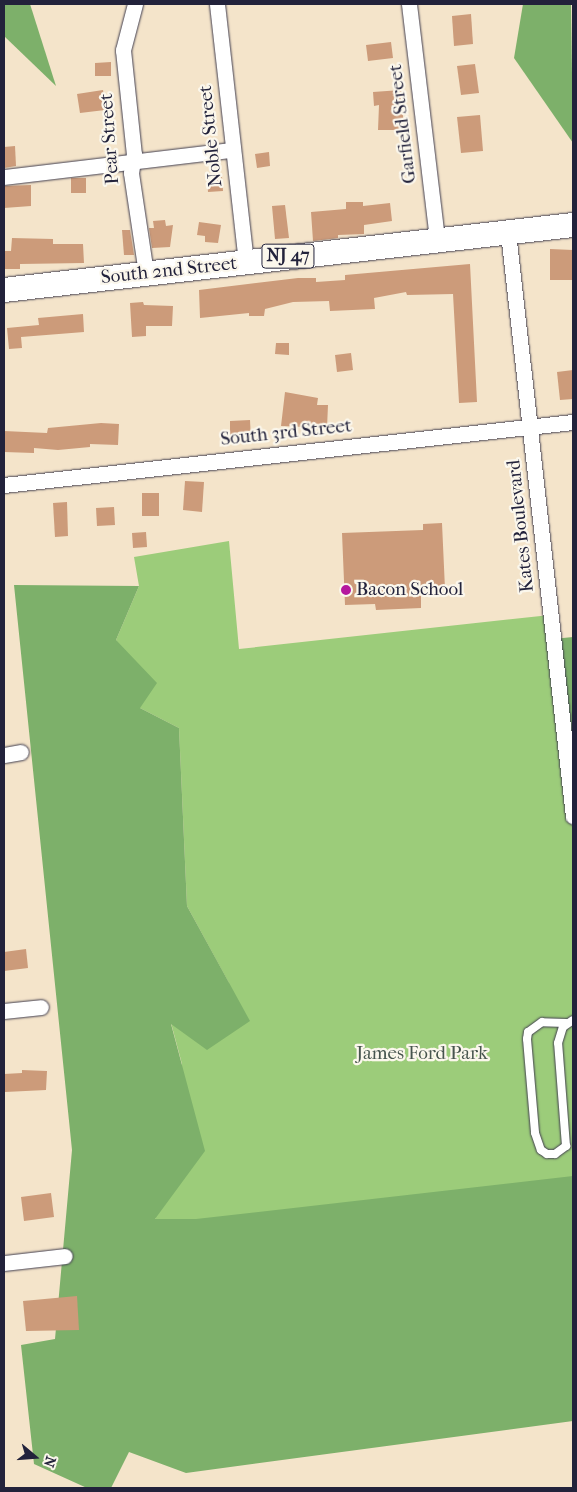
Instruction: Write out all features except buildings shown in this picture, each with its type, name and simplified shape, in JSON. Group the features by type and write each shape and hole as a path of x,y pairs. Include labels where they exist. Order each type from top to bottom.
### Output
{"main road":[{"name":"South 2nd Street","path":"4,290 573,225"}],"street":[{"name":"Pear Street","path":"135,4 123,50 132,163 146,273"},
{"name":"Noble Street","path":"216,4 246,263"},
{"name":"Garfield Street","path":"409,4 437,240"},
{"path":"4,176 132,163 232,150"},
{"name":"Kates Boulevard","path":"508,232 573,816"},
{"name":"South 3rd Street","path":"4,485 573,422"},
{"path":"4,754 22,752"},
{"path":"4,1011 41,1007"},
{"path":"4,1263 65,1256"}],"lane":[{"path":"542,1022 570,1022 558,1043 567,1137 561,1152 547,1154 541,1150 535,1133 528,1032 542,1022"}],"green space":[{"path":"4,4 30,4 56,86 4,36"},
{"path":"523,4 571,4 573,143 514,58"},
{"name":"James Ford Park","path":"229,541 239,649 550,615 573,817 573,1180 177,1222 177,1219 155,1220 182,1064 171,1023 229,983 187,906 179,728 140,708 116,640 139,586 134,557"},
{"path":"14,585 139,586 116,640 157,683 140,708 179,728 187,906 250,1021 207,1050 171,1024 205,1151 155,1219 196,1219 573,1176 573,1421 186,1473 129,1452 111,1488 87,1488 34,1464 21,1345 55,1339 72,1150"},
{"path":"573,637 573,817 553,639"}],"place":[{"name":"Bacon School","path":"346,590"}]}
